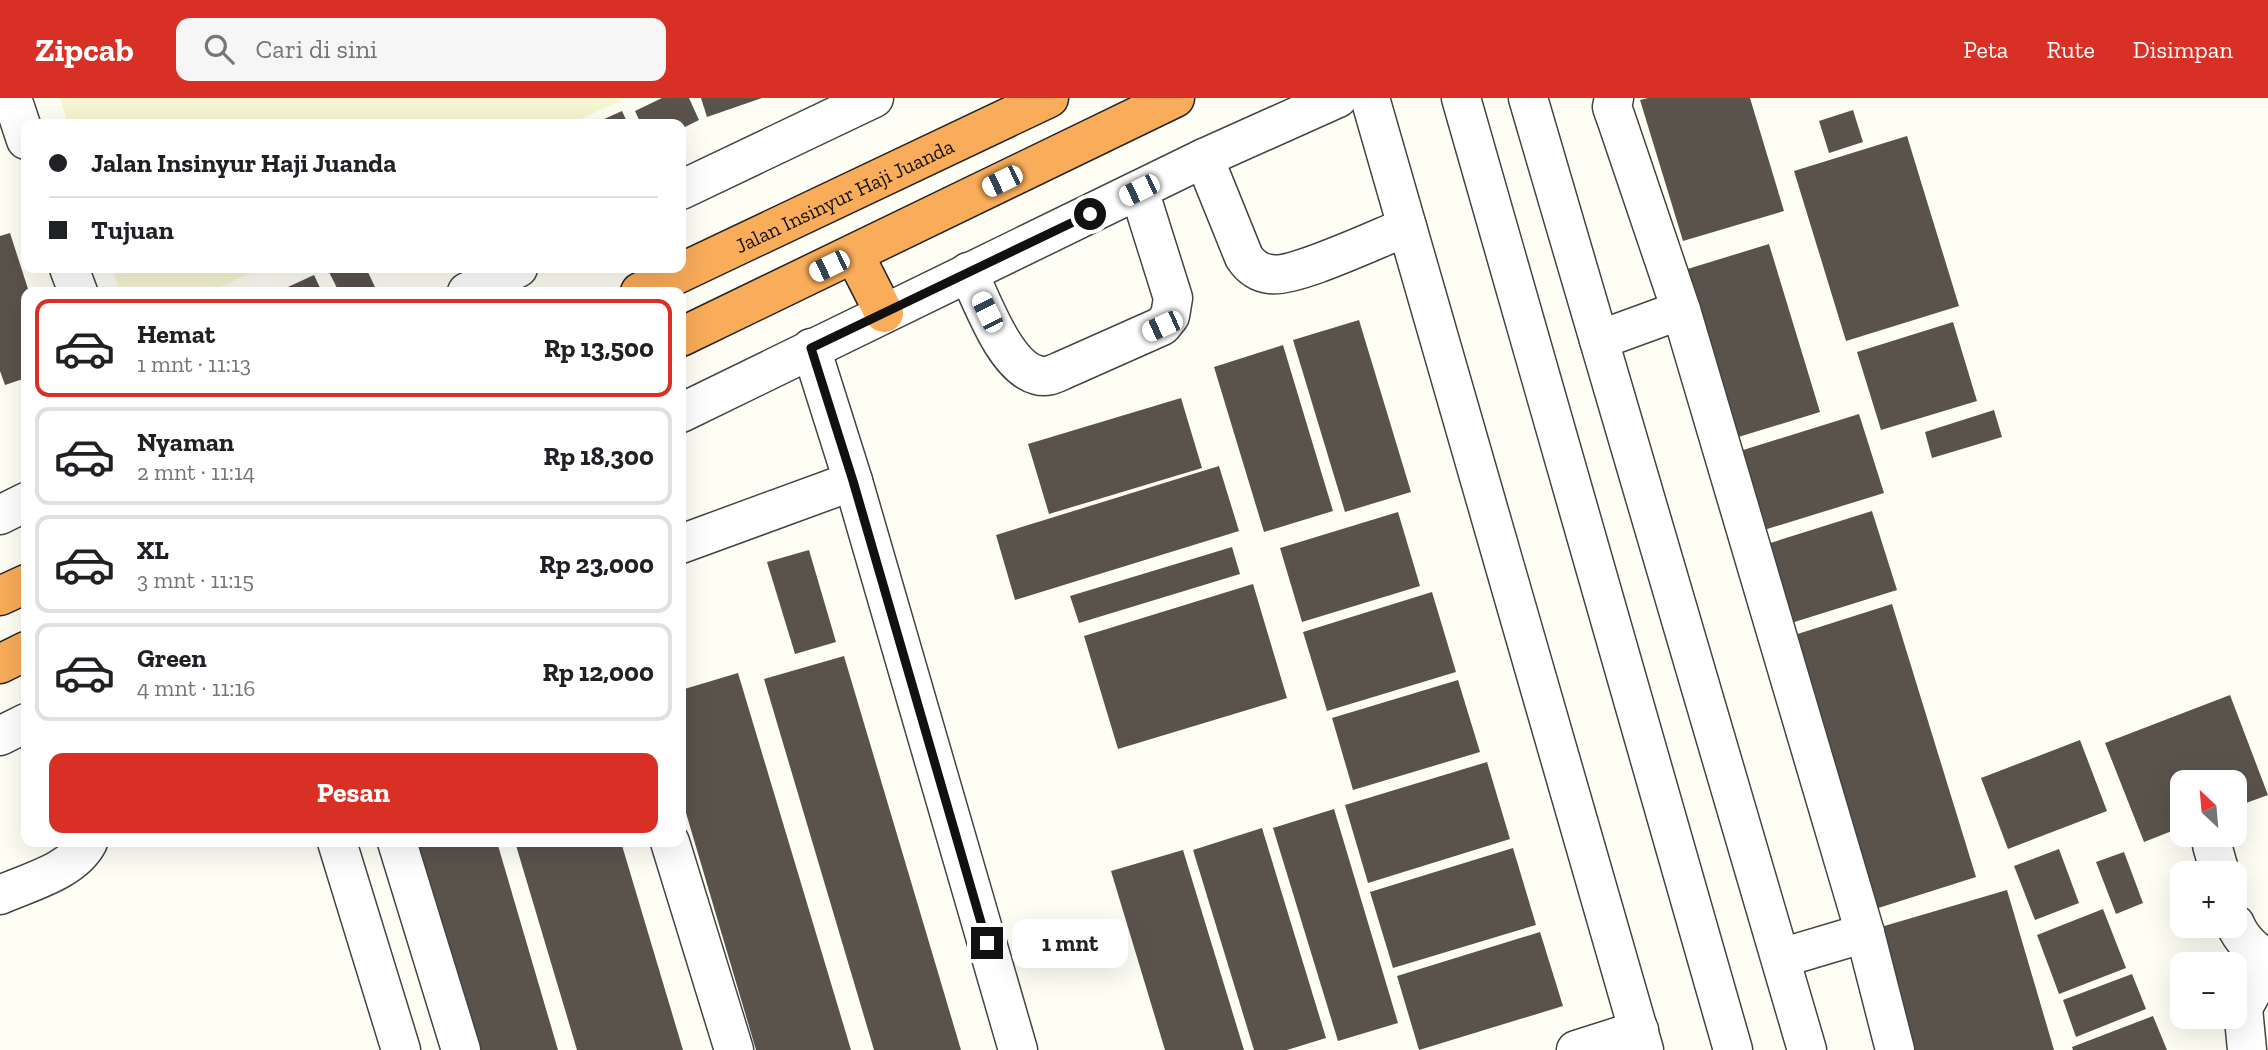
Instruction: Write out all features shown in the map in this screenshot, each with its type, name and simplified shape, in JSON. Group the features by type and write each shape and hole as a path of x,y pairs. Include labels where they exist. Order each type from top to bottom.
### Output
{"highway":[{"name":"Jalan Insinyur Haji Juanda","path":"686,270 1049,98"},
{"path":"686,335 1175,98"},
{"path":"854,254 884,313"},
{"name":"Jalan Insinyur Haji Juanda","path":"651,287 680,273"},
{"path":"0,596 21,586"}],"street":[{"path":"12,98 21,125"},
{"path":"686,188 874,98"},
{"path":"686,410 1204,158 1339,98"},
{"path":"1370,98 1641,1040 1576,1050"},
{"path":"1461,98 1733,1050"},
{"path":"1528,98 1807,1050"},
{"path":"1614,98 1612,107 1681,310 1865,933 1895,1050"},
{"path":"1204,158 1244,257 1248,264 1259,271 1272,275 1296,272 1407,227"},
{"path":"968,272 1006,351 1021,368 1036,375 1047,376 1063,370 1162,326 1170,316 1173,298 1139,190"},
{"path":"478,287 507,273"},
{"path":"1599,340 1681,310"},
{"path":"811,348 853,481 1018,1050"},
{"path":"686,542 853,481"},
{"path":"0,736 21,726"},
{"path":"0,895 70,864 86,847"},
{"path":"339,847 401,1050"},
{"path":"399,847 461,1050"},
{"path":"672,847 734,1050"},
{"path":"1781,958 1865,933"},
{"path":"2242,938 2268,961 2243,1008 2247,1050"}],"green space":[{"path":"60,98 627,98 581,119 66,119"},
{"path":"114,273 251,273 220,287 118,287"}],"building":[{"path":"662,98 689,98 699,120 686,126 686,119 639,119 635,111"},
{"path":"701,98 762,98 707,117"},
{"path":"1750,98 1784,211 1683,241 1640,100"},
{"path":"1853,110 1863,142 1829,153 1819,121"},
{"path":"622,111 626,119 604,119"},
{"path":"1907,136 1959,306 1846,341 1794,171"},
{"path":"10,233 27,287 21,287 21,380 5,385 0,371 0,236"},
{"path":"1769,244 1820,412 1732,439 1681,271"},
{"path":"330,273 368,273 375,287 336,287"},
{"path":"314,275 320,287 288,287"},
{"path":"1359,320 1411,492 1345,512 1293,340"},
{"path":"1953,322 1977,401 1881,430 1857,352"},
{"path":"1283,345 1333,511 1264,532 1214,367"},
{"path":"1181,398 1202,468 1049,514 1028,444"},
{"path":"1994,410 2002,437 1932,458 1925,432"},
{"path":"1859,414 1884,493 1764,530 1740,451"},
{"path":"1219,466 1239,531 1015,600 996,535"},
{"path":"1872,511 1897,590 1788,624 1764,545"},
{"path":"1398,512 1420,586 1302,622 1280,548"},
{"path":"1232,547 1240,574 1079,623 1070,596"},
{"path":"809,550 836,642 795,654 767,562"},
{"path":"1253,584 1287,698 1118,749 1084,636"},
{"path":"1432,592 1456,672 1327,711 1303,632"},
{"path":"1892,604 1976,877 1872,910 1788,637"},
{"path":"844,656 961,1050 874,1050 764,679"},
{"path":"738,673 851,1050 756,1050 686,813 686,689"},
{"path":"1458,680 1480,752 1353,790 1332,718"},
{"path":"2230,695 2268,795 2247,803 2247,770 2170,770 2170,832 2144,842 2105,743"},
{"path":"2080,740 2107,811 2008,849 1981,778"},
{"path":"1487,762 1510,839 1368,883 1345,805"},
{"path":"1334,809 1398,1023 1338,1041 1273,828"},
{"path":"1262,828 1326,1038 1287,1050 1254,1050 1193,850"},
{"path":"414,847 498,847 558,1050 474,1050"},
{"path":"516,847 622,847 683,1050 577,1050"},
{"path":"1513,848 1536,925 1393,968 1370,892"},
{"path":"2059,849 2079,903 2035,920 2014,866"},
{"path":"1183,850 1244,1050 1165,1050 1111,871"},
{"path":"2124,852 2143,903 2116,914 2096,862"},
{"path":"2007,890 2054,1050 1910,1050 1874,929"},
{"path":"2103,909 2126,968 2059,994 2037,935"},
{"path":"1540,932 1563,1006 1419,1050 1397,976"},
{"path":"2132,974 2146,1009 2076,1037 2063,1000"},
{"path":"2153,1016 2167,1050 2073,1050 2072,1047"}],"route":[{"path":"987,943 853,481 811,348 1090,214"}]}
